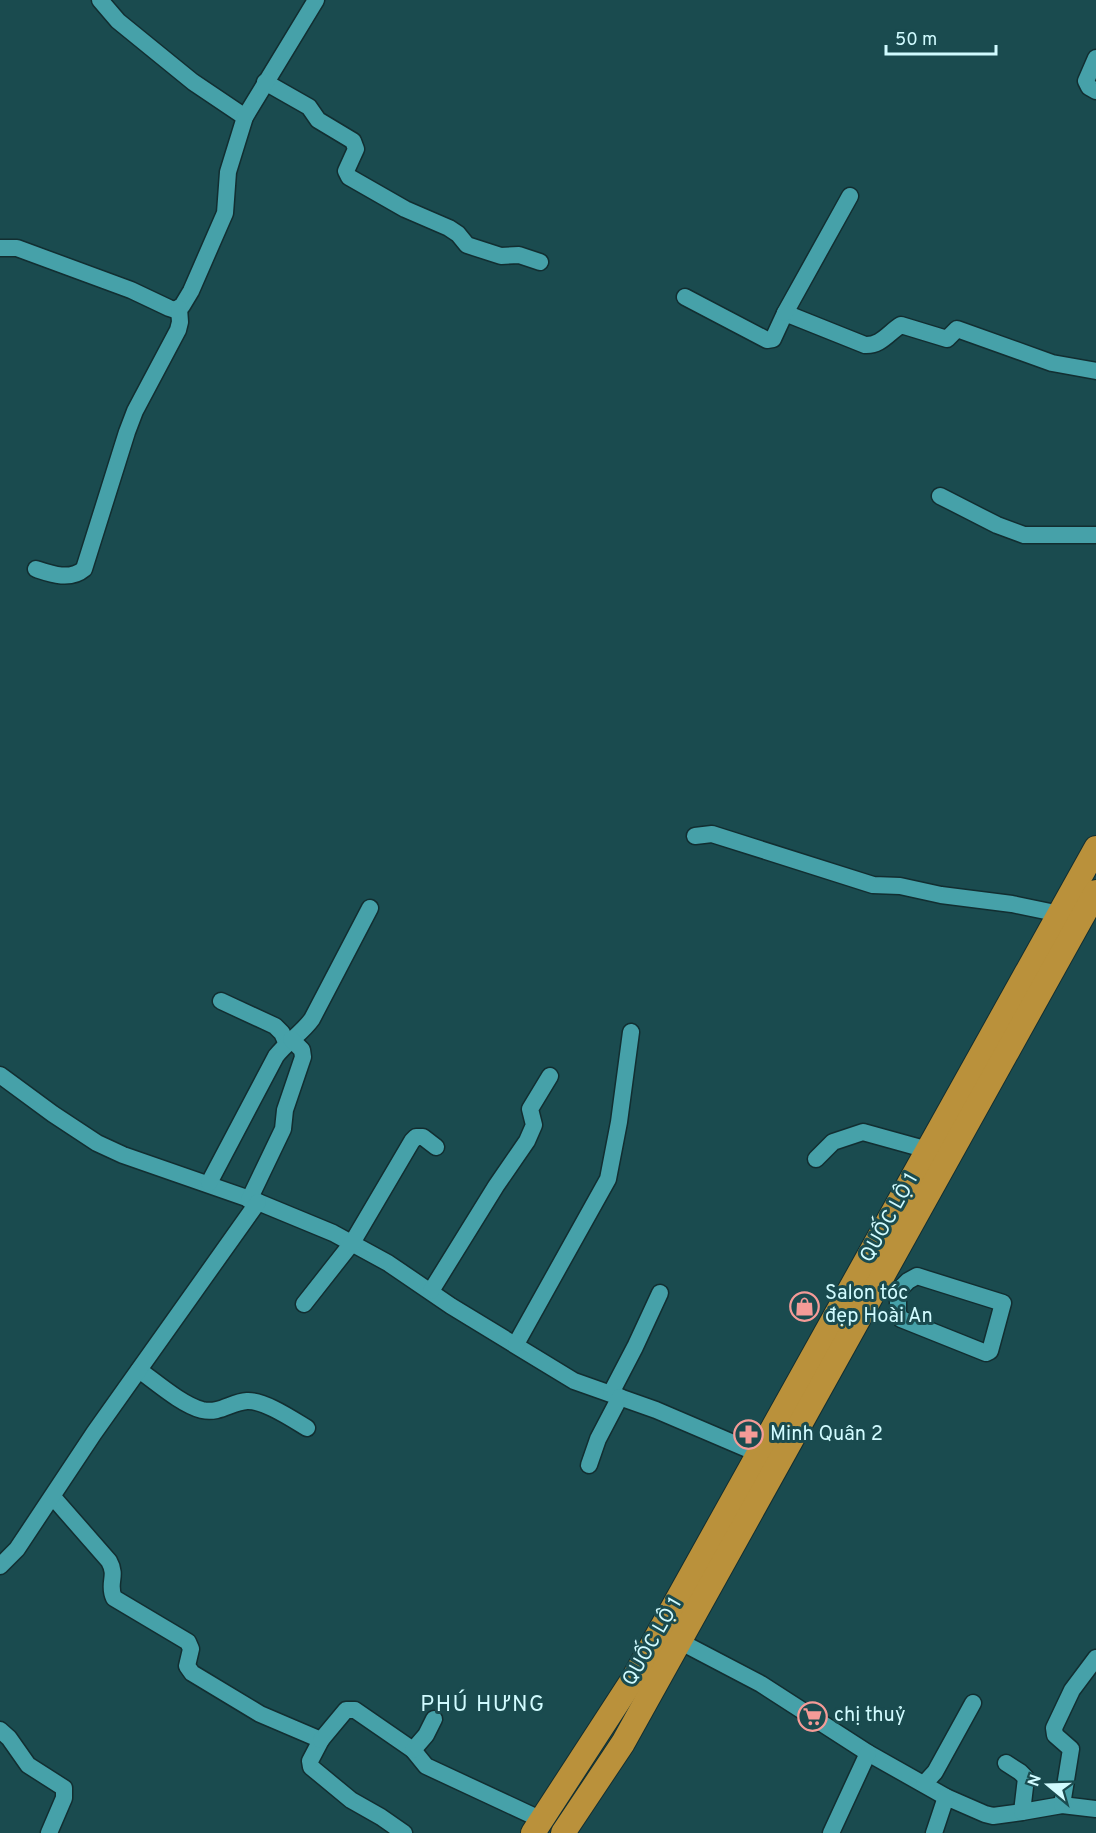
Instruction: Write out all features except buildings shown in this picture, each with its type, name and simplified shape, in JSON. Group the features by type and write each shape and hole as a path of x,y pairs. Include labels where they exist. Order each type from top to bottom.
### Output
{"highway":[{"name":"QUỐC LỘ 1","path":"537,1826 633,1679 1096,848"},
{"name":"QUỐC LỘ 1","path":"563,1833 623,1743 679,1641 888,1287 1093,902"}],"street":[{"path":"100,0 118,21 193,82 245,117"},
{"path":"0,248 17,248 140,294 175,310 182,306 191,291 225,213 228,172 245,117 316,0"},
{"path":"1096,58 1086,81 1089,87 1096,91"},
{"path":"265,82 309,107 318,120 353,141 356,149 346,171 349,177 405,209 449,228 458,234 467,245 501,256 519,255 540,262"},
{"path":"686,297 767,340 773,339 850,196"},
{"path":"36,569 63,576 82,572 84,569 135,411 180,326 179,308"},
{"path":"785,313 866,345 881,341 901,325 947,339 957,329 1052,363 1096,371"},
{"path":"940,496 997,525 1024,535 1096,535"},
{"path":"695,836 712,834 873,885 900,886 1060,914"},
{"path":"209,1184 272,1065 289,1041 312,1019 370,908"},
{"path":"0,1566 18,1549 94,1433 254,1201 283,1129 285,1110 303,1057 302,1050 289,1041 275,1026 221,1001"},
{"path":"516,1344 608,1179 620,1122 631,1032"},
{"path":"0,1075 97,1143 123,1155 254,1201 352,1243 574,1381 669,1415 759,1454"},
{"path":"431,1291 496,1186 527,1141 534,1125 530,1110 550,1076"},
{"path":"816,1159 833,1142 863,1132 928,1150"},
{"path":"304,1304 352,1243 412,1141 416,1137 423,1137 436,1147"},
{"path":"917,1276 1003,1303 990,1351 986,1353 901,1319 888,1287 917,1276"},
{"path":"589,1465 660,1293"},
{"path":"139,1370 196,1408 213,1411 251,1401 266,1406 307,1428"},
{"path":"53,1497 109,1561 114,1572 111,1589 114,1598 188,1642 190,1649 187,1666 192,1673 260,1714 321,1740"},
{"path":"679,1641 762,1684 868,1753 946,1797 993,1816 1062,1804 1096,1809"},
{"path":"1062,1804 1071,1749 1055,1735 1054,1728 1072,1690 1096,1658"},
{"path":"924,1784 935,1772 973,1703"},
{"path":"404,1833 351,1800 311,1767 309,1761 321,1740 346,1710 355,1710 413,1750 426,1766 537,1826"},
{"path":"413,1750 426,1735 434,1719"},
{"path":"0,1730 34,1770 64,1788 64,1798 49,1833"},
{"path":"831,1833 868,1753"},
{"path":"1006,1763 1026,1778 1022,1812"},
{"path":"934,1833 946,1797"}],"place":[{"name":"Salon tóc đẹp Hoài An","path":"804,1306"},
{"name":"Minh Quân 2","path":"749,1435"},
{"name":"chị thuỷ","path":"813,1716"}],"district":[{"name":"PHÚ HƯNG","path":"483,1705"}]}
